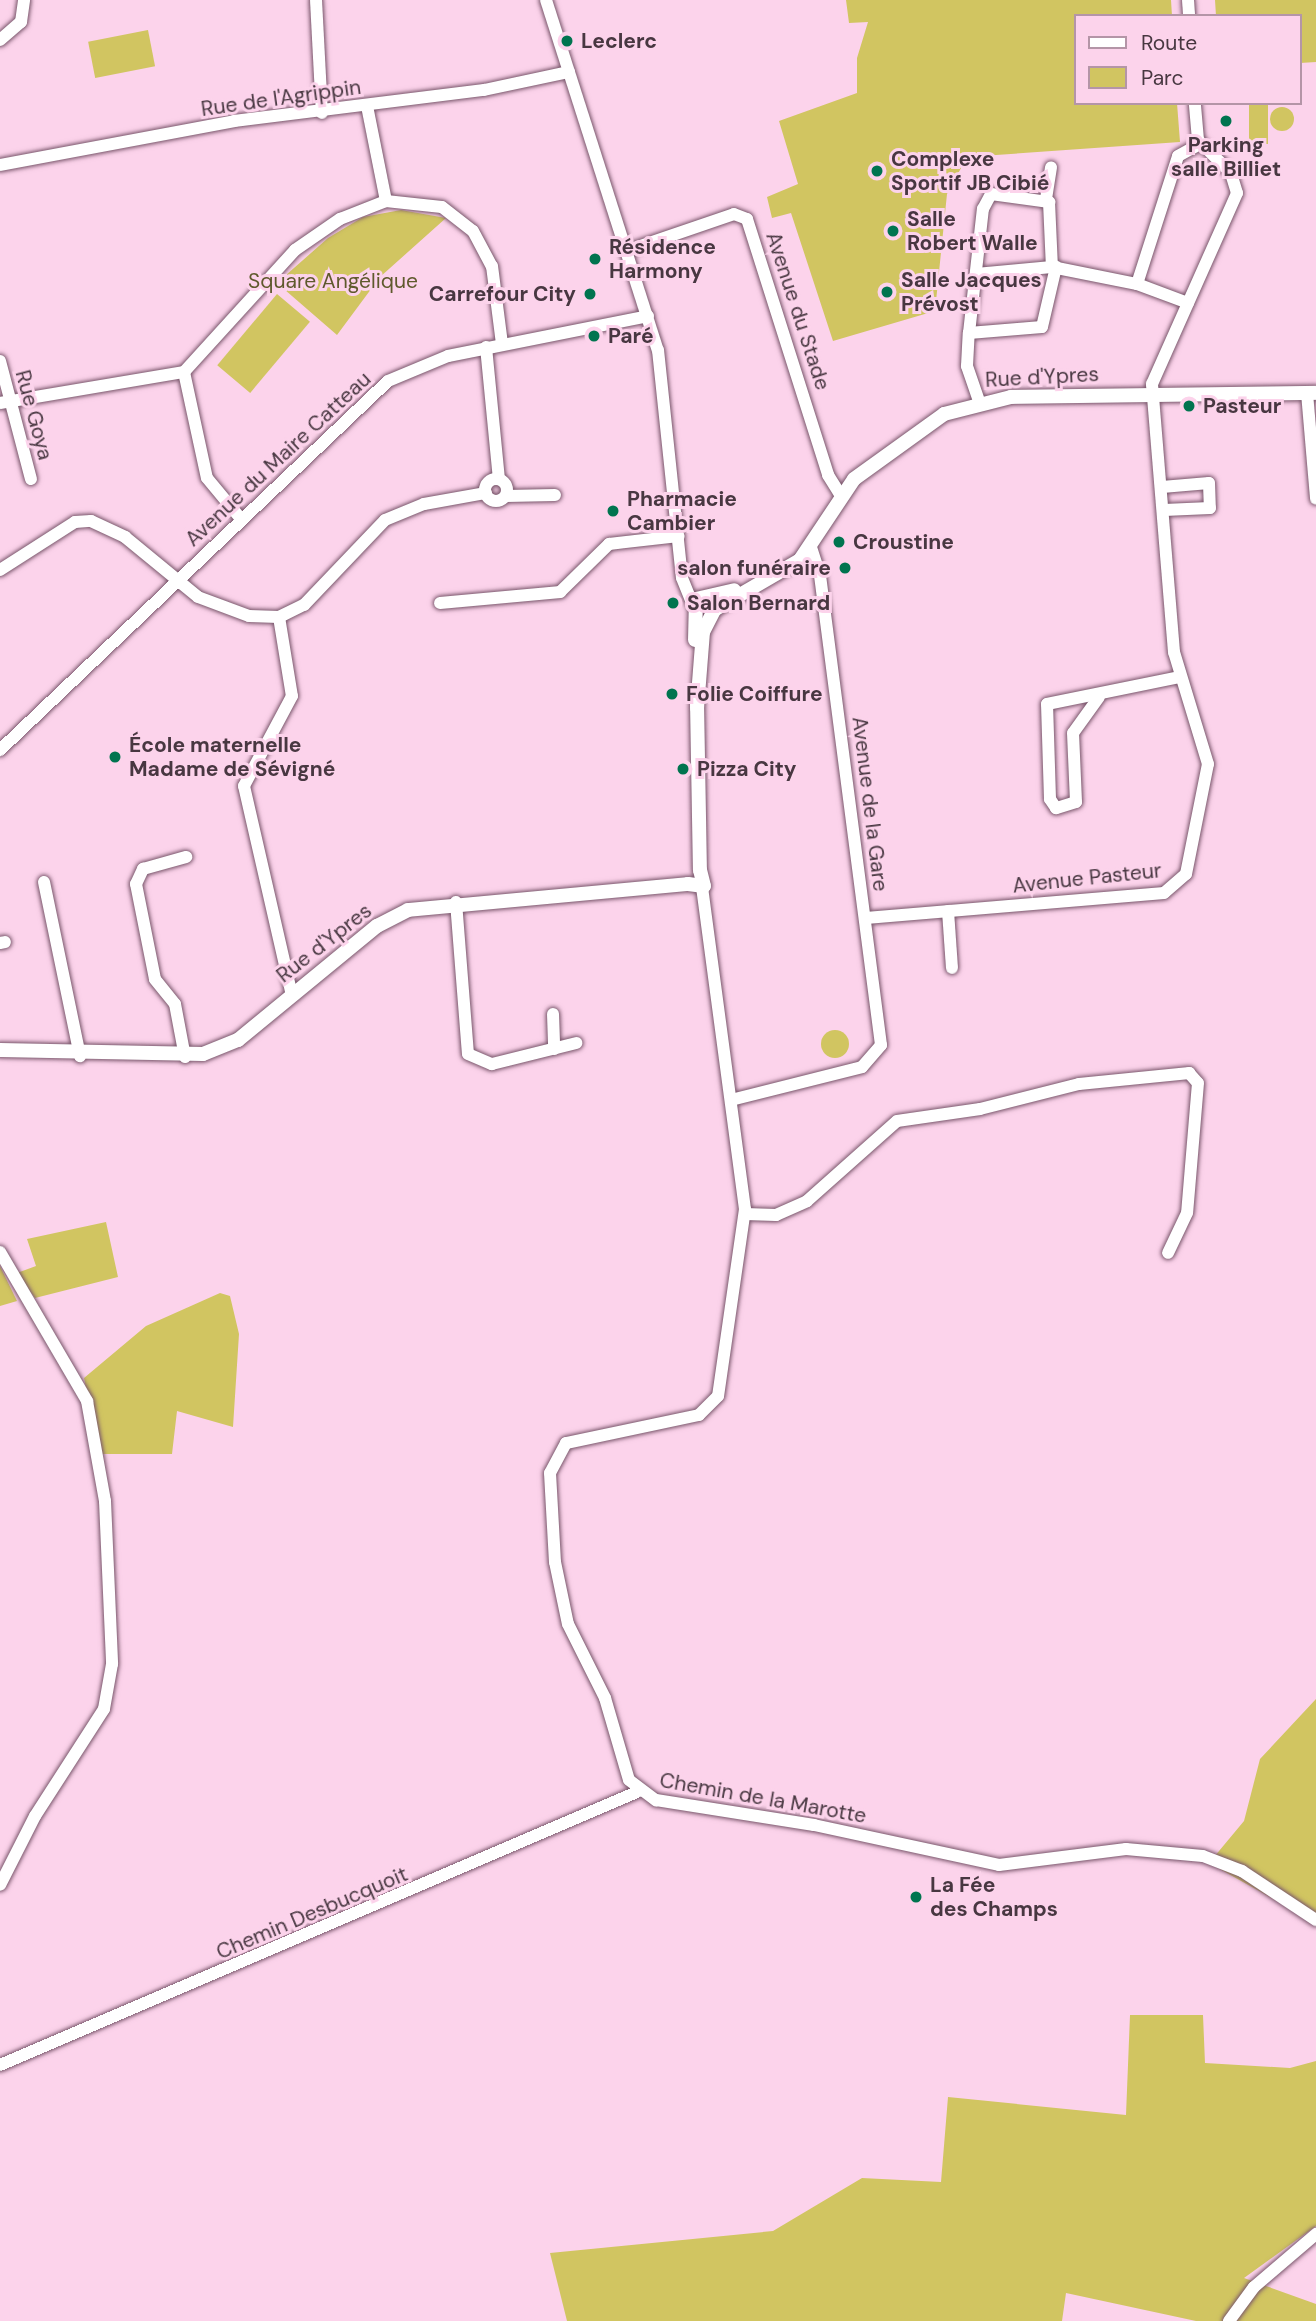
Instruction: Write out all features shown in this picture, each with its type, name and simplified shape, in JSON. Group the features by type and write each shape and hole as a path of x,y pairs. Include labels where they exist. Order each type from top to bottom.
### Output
{"main road":[{"name":"Rue d'Ypres","path":"713,612 795,564 811,547 841,496 889,451 944,414 979,401 1312,393"},
{"name":"Rue d'Ypres","path":"705,596 759,584"},
{"path":"695,885 689,874 700,870 694,609 705,596 713,612"},
{"path":"694,609 713,612"},
{"path":"697,708 703,632 713,612"},
{"name":"Rue d'Ypres","path":"0,1050 80,1056 185,1057 231,1044 382,922 456,902 695,885"}],"street":[{"path":"0,40 21,22 24,0"},
{"path":"316,0 322,113"},
{"path":"546,0 648,316 660,363 681,552 694,609"},
{"name":"Rue de l'Agrippin","path":"0,165 234,121 322,113 569,72"},
{"path":"1137,284 1178,156 1200,144 1195,105"},
{"path":"367,106 386,201"},
{"name":"Avenue Pasteur","path":"866,918 1158,894 1180,884 1209,774 1203,737 1180,677 1153,395 1154,374 1237,193 1231,173 1200,144"},
{"path":"969,333 1042,327 1054,267 1053,215 1046,199 1051,167"},
{"path":"979,401 967,366 976,274 988,197 1004,192 1046,199"},
{"path":"5,402 129,377 184,372 295,250 332,224 386,201 431,203 465,221 492,266 502,344"},
{"name":"Avenue du Stade","path":"626,251 734,214 745,216 828,475 841,496"},
{"path":"976,274 1054,267 1137,284 1188,303"},
{"name":"Avenue du Maire Catteau","path":"0,750 381,386 424,363 486,347 648,316"},
{"path":"486,347 502,458 499,480 506,496"},
{"name":"Rue Goya","path":"0,361 5,402 31,479"},
{"path":"184,372 207,478 241,519"},
{"path":"1312,393 1316,499"},
{"path":"486,493 488,482 499,480"},
{"path":"1163,486 1209,483 1210,508 1164,510"},
{"path":"0,570 85,521 125,537 177,582 222,608 279,617 304,605 385,520 424,504 486,493 497,501 506,496 555,495"},
{"path":"440,603 560,592 609,544 679,536"},
{"name":"Avenue de la Gare","path":"731,1100 868,1064 881,1039 820,575 811,547"},
{"path":"681,552 691,583 705,596"},
{"path":"279,617 292,696 247,774 244,793 292,995"},
{"path":"1099,697 1073,733 1076,802 1056,808 1050,799 1045,706 1099,697 1180,677"},
{"path":"185,1057 176,1004 155,979 136,884 143,869 186,857"},
{"path":"44,882 80,1056"},
{"name":"Chemin de la Marotte","path":"695,885 731,1100 745,1214 715,1405 684,1419 566,1443 550,1473 555,1562 568,1624 602,1691 637,1792 999,1865 1126,1849 1203,1856 1234,1866 1316,1920"},
{"path":"456,902 468,1054 492,1064 576,1043"},
{"path":"948,911 952,968"},
{"path":"553,1014 554,1049"},
{"path":"745,1214 782,1213 807,1201 897,1121 980,1110 1079,1084 1189,1073 1198,1083 1187,1213 1168,1253"},
{"path":"0,1252 87,1401 105,1501 112,1653 104,1709 0,1885"},
{"name":"Chemin Desbucquoit","path":"0,2066 637,1792"},
{"path":"1229,2321 1254,2287 1316,2234"}],"green space":[{"name":"Complexe Sportif JB Cibié","path":"846,0 1171,0 1172,14 1074,14 1074,105 1177,105 1180,142 967,157 947,194 935,311 833,341 791,213 772,218 767,197 798,184 779,121 857,93 857,58 868,22 849,23"},
{"path":"1215,0 1316,0 1316,62 1302,63 1302,14 1216,14"},
{"path":"148,30 155,66 95,78 88,42"},
{"path":"1249,105 1268,105 1268,144 1249,144"},
{"path":"1282,107 1291,110 1294,119 1291,128 1282,131 1273,128 1270,119 1273,110"},
{"name":"Square Angélique","path":"401,210 446,218 380,277 337,335 277,283 328,238 363,217"},
{"path":"277,294 310,322 250,393 217,365"},
{"path":"835,1030 845,1034 849,1044 845,1054 835,1058 825,1054 821,1044 825,1034"},
{"path":"106,1222 118,1277 35,1298 17,1273 36,1266 27,1239"},
{"path":"0,1266 17,1301 0,1306"},
{"path":"220,1293 230,1296 239,1334 233,1427 177,1411 172,1454 99,1454 84,1378 146,1326"},
{"path":"1316,1699 1316,1923 1209,1863 1244,1821 1260,1759"},
{"path":"1130,2015 1203,2015 1205,2063 1290,2068 1316,2061 1316,2226 1244,2278 1316,2304 1316,2321 1196,2321 1066,2293 1062,2321 567,2321 550,2253 773,2231 862,2178 941,2182 948,2097 1126,2115"}],"place":[{"name":"Leclerc","path":"567,41"},
{"name":"Parking salle Billiet","path":"1226,121"},
{"name":"Complexe Sportif JB Cibié","path":"877,171"},
{"name":"Salle Robert Walle","path":"893,231"},
{"name":"Résidence Harmony","path":"595,259"},
{"name":"Salle Jacques Prévost","path":"887,292"},
{"name":"Carrefour City","path":"590,294"},
{"name":"Paré","path":"594,336"},
{"name":"Pasteur","path":"1189,406"},
{"name":"Pharmacie Cambier","path":"613,511"},
{"name":"Croustine","path":"839,542"},
{"name":"salon funéraire","path":"845,568"},
{"name":"Salon Bernard","path":"673,603"},
{"name":"Folie Coiffure","path":"672,694"},
{"name":"École maternelle Madame de Sévigné","path":"115,757"},
{"name":"Pizza City","path":"683,769"},
{"name":"La Fée des Champs","path":"916,1897"}]}
